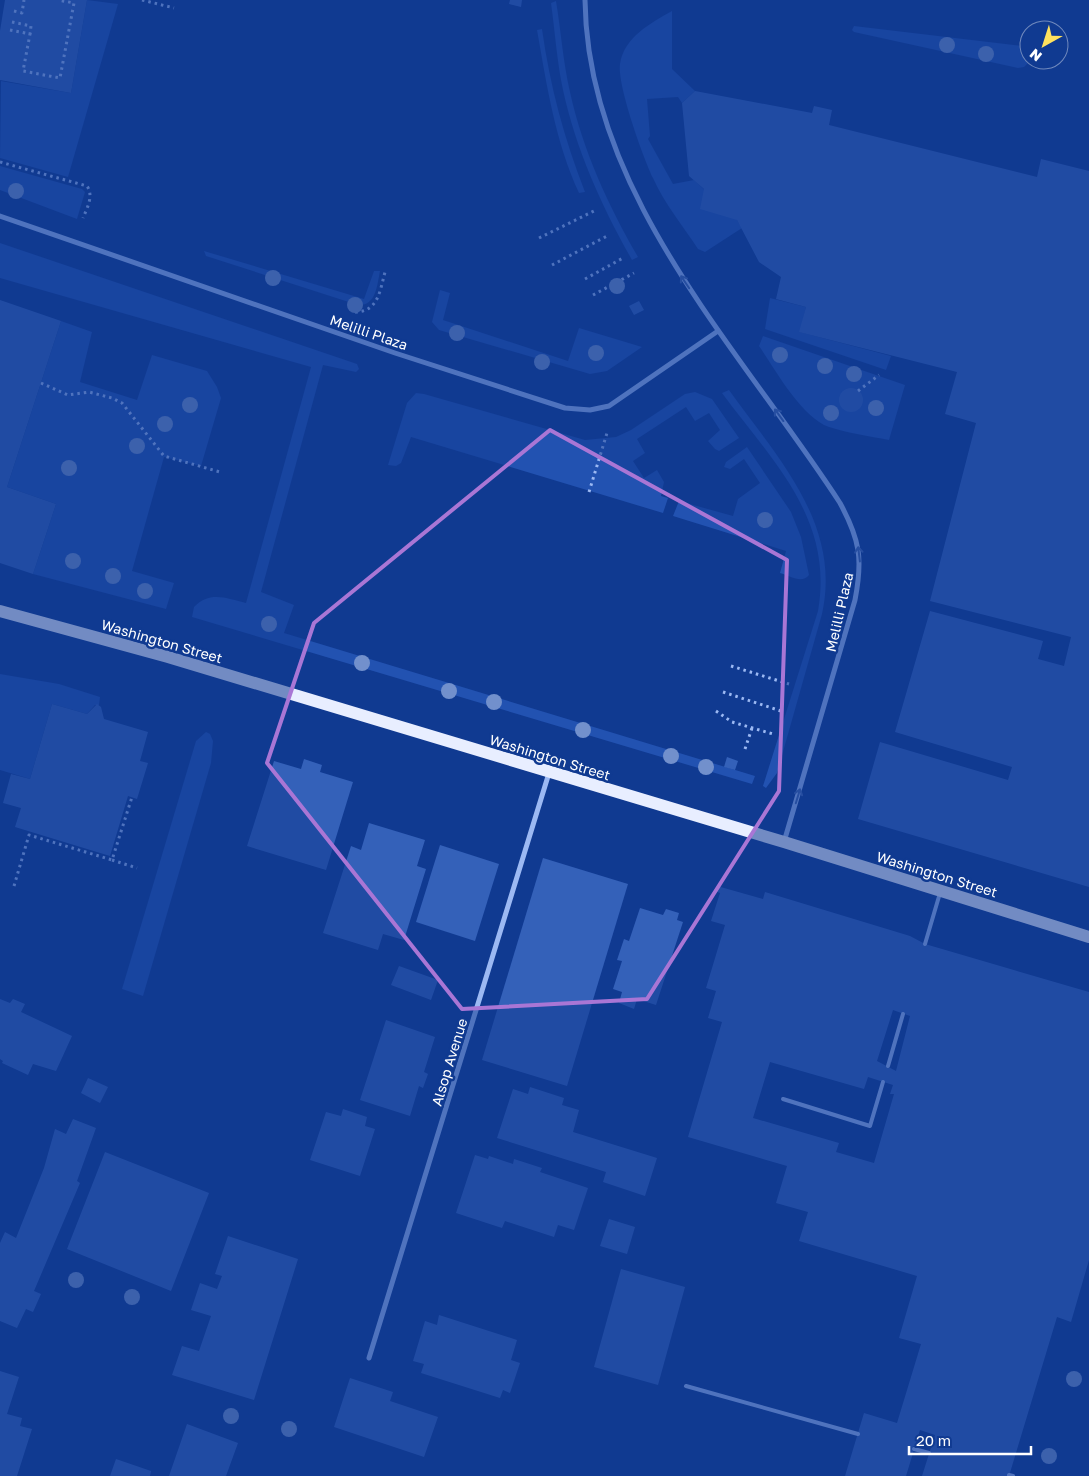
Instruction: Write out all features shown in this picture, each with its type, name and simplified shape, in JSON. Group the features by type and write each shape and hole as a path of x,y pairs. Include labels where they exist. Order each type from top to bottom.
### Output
{"main road":[{"name":"Washington Street","path":"0,611 168,657 784,842 1089,937"}],"street":[{"name":"Melilli Plaza","path":"585,0 586,31 596,82 628,180 643,211 682,277 718,331 836,497 852,525 858,548 861,572 853,609 784,842"},
{"name":"Melilli Plaza","path":"0,216 395,354 565,408 590,410 609,406 718,331"},
{"name":"Alsop Avenue","path":"369,1358 550,772"}],"lane":[{"path":"925,944 941,891"},
{"path":"888,1066 903,1014"},
{"path":"783,1099 870,1126 883,1082"},
{"path":"686,1386 858,1434"},
{"path":"914,1449 929,1454"}],"path":[{"path":"14,11 22,13 24,0"},
{"path":"12,22 31,26 23,71 60,78 74,3 58,0"},
{"path":"142,0 174,8"},
{"path":"10,30 30,34"},
{"path":"0,162 87,186 90,191 90,197 83,219"},
{"path":"540,238 596,210"},
{"path":"552,265 609,235"},
{"path":"585,279 623,258"},
{"path":"353,312 366,312 374,305 385,272"},
{"path":"593,294 634,273"},
{"path":"858,391 880,375"},
{"path":"41,383 68,395 89,392 112,398 122,403 164,456 220,472"},
{"path":"589,492 607,433"},
{"path":"731,666 789,684"},
{"path":"722,692 781,711"},
{"path":"716,711 732,722 773,734"},
{"path":"745,748 752,728"},
{"path":"112,860 132,798"},
{"path":"14,886 29,835 137,868"}],"highlighted area":[{"path":"550,430 787,560 779,791 647,999 462,1009 267,763 314,623"}],"shaded area":[{"path":"87,0 118,4 68,177 0,158 1,81 71,93"},
{"path":"556,1 575,114 598,177 638,257 632,260 600,199 568,112 559,69 551,3"},
{"path":"672,11 672,69 695,91 682,103 678,97 647,99 650,136 648,139 673,184 694,180 737,220 742,228 705,252 698,249 657,187 643,154 626,104 620,74 620,64 627,46 647,26"},
{"path":"854,26 1019,46 1019,68 854,32 852,30"},
{"path":"542,29 549,71 559,112 585,192 579,193 558,133 548,92 537,30"},
{"path":"0,166 82,189 85,192 77,219 0,190"},
{"path":"0,243 357,364 359,369 356,372 323,365 261,592 294,605 284,633 755,776 752,784 192,617 194,607 200,602 213,597 246,603 311,367 0,278"},
{"path":"204,251 364,299 374,271 380,271 375,294 372,299 369,302 358,305 206,256"},
{"path":"440,290 450,293 443,320 568,361 579,328 642,347 607,371 590,374 439,330 432,322"},
{"path":"770,298 806,307 800,332 891,356 886,370 765,329"},
{"path":"61,321 92,332 80,382 137,400 152,355 207,371 217,387 221,398 201,466 164,457 132,571 174,583 166,609 33,574 56,504 7,487"},
{"path":"763,336 905,385 889,440 829,427 808,413 781,379 759,346"},
{"path":"729,390 767,441 801,493 814,521 823,550 826,581 822,614 777,773 766,788 763,786 818,611 821,578 817,548 808,520 795,493 761,443 722,393"},
{"path":"695,392 712,399 739,438 719,451 715,449 708,441 720,430 709,413 695,421 686,407 637,439 645,453 633,461 644,478 657,470 664,482 661,496 668,498 663,513 411,437 401,463 396,466 388,465 407,403 416,393 585,440 616,437 631,430 685,394"},
{"path":"747,447 791,512 801,537 809,575 806,578 799,579 780,573 786,551 673,516 679,501 733,516 738,499 760,483 744,459 730,469 724,467 726,462"},
{"path":"0,674 59,684 100,697 99,705 95,705 87,714 52,704 30,779 0,770"},
{"path":"206,732 210,734 213,741 211,763 143,996 122,989 196,741"}],"building":[{"path":"5,0 87,0 71,93 0,80 0,31"},
{"path":"510,0 522,0 521,7 509,4"},
{"path":"695,91 812,113 814,106 832,110 829,125 1037,177 1041,159 1089,171 1089,887 858,819 880,742 1008,780 1012,767 895,732 930,611 1043,641 1038,659 1064,666 1071,637 930,601 976,423 945,414 957,372 799,332 806,307 776,299 781,277 759,262 737,220 700,209 704,189 689,176 682,103"},
{"path":"0,300 61,321 7,487 56,504 33,574 0,563"},
{"path":"639,301 644,310 634,315 629,306"},
{"path":"851,388 859,392 863,400 859,408 851,412 843,408 839,400 843,392"},
{"path":"52,704 87,714 97,704 101,707 104,719 148,732 140,761 148,763 137,799 128,796 110,856 15,827 21,808 3,803 11,774 30,779"},
{"path":"727,757 738,761 735,770 724,767"},
{"path":"304,759 322,765 320,772 353,782 326,870 247,846 274,761 301,769"},
{"path":"369,823 425,840 417,866 426,869 404,940 383,934 378,950 323,933 351,846 361,850"},
{"path":"440,845 499,864 475,941 416,922"},
{"path":"543,858 628,884 567,1086 482,1060"},
{"path":"717,886 763,899 765,892 910,936 925,944 1089,992 1089,1260 1071,1322 1057,1317 1009,1476 922,1476 935,1435 920,1430 906,1476 845,1476 864,1413 897,1423 921,1344 899,1338 917,1276 799,1241 808,1212 776,1203 787,1166 688,1137 722,1022 708,1018 716,991 706,988 725,925 711,921 720,893 715,891","holes":["893,1010 910,1016 896,1071 877,1061","770,1062 864,1089 868,1077 893,1085 890,1094 894,1094 874,1163 836,1152 839,1143 753,1118"]},
{"path":"640,908 663,915 666,909 679,913 677,920 683,922 656,1005 637,999 634,1009 619,1003 622,992 613,989 622,961 617,960 624,939 629,941"},
{"path":"399,966 438,980 431,1000 391,985"},
{"path":"0,999 10,1003 13,999 25,1004 21,1012 72,1036 56,1071 33,1064 28,1075 2,1063 3,1061 0,1059"},
{"path":"386,1020 435,1037 424,1072 428,1074 423,1088 419,1086 410,1116 360,1100"},
{"path":"88,1078 108,1087 100,1103 81,1093"},
{"path":"530,1087 564,1098 562,1105 579,1110 573,1132 657,1158 645,1196 603,1182 606,1172 497,1138 513,1089 528,1094"},
{"path":"343,1109 367,1117 365,1126 375,1129 360,1176 310,1160 326,1112 341,1116"},
{"path":"73,1119 96,1128 77,1181 80,1183 34,1291 41,1294 33,1312 26,1309 17,1328 0,1321 0,1243 5,1232 16,1238 44,1168 55,1129 66,1134"},
{"path":"105,1152 209,1193 171,1291 67,1249"},
{"path":"475,1155 488,1159 489,1156 513,1164 514,1159 542,1168 540,1172 588,1188 574,1230 558,1225 554,1237 505,1221 502,1228 456,1213"},
{"path":"609,1219 635,1227 627,1254 600,1246"},
{"path":"228,1236 298,1259 254,1400 172,1375 182,1346 199,1351 211,1316 191,1310 200,1283 217,1289 222,1276 215,1274"},
{"path":"621,1269 685,1287 658,1385 594,1367"},
{"path":"439,1315 517,1340 511,1360 520,1363 510,1393 503,1390 500,1398 421,1373 424,1364 413,1361 425,1321 437,1325"},
{"path":"0,1371 19,1377 7,1414 22,1418 20,1426 32,1429 17,1476 0,1476"},
{"path":"350,1378 393,1392 390,1401 438,1417 424,1457 334,1427"},
{"path":"187,1424 238,1443 226,1476 169,1476"},
{"path":"116,1459 151,1471 150,1476 110,1476"}]}
